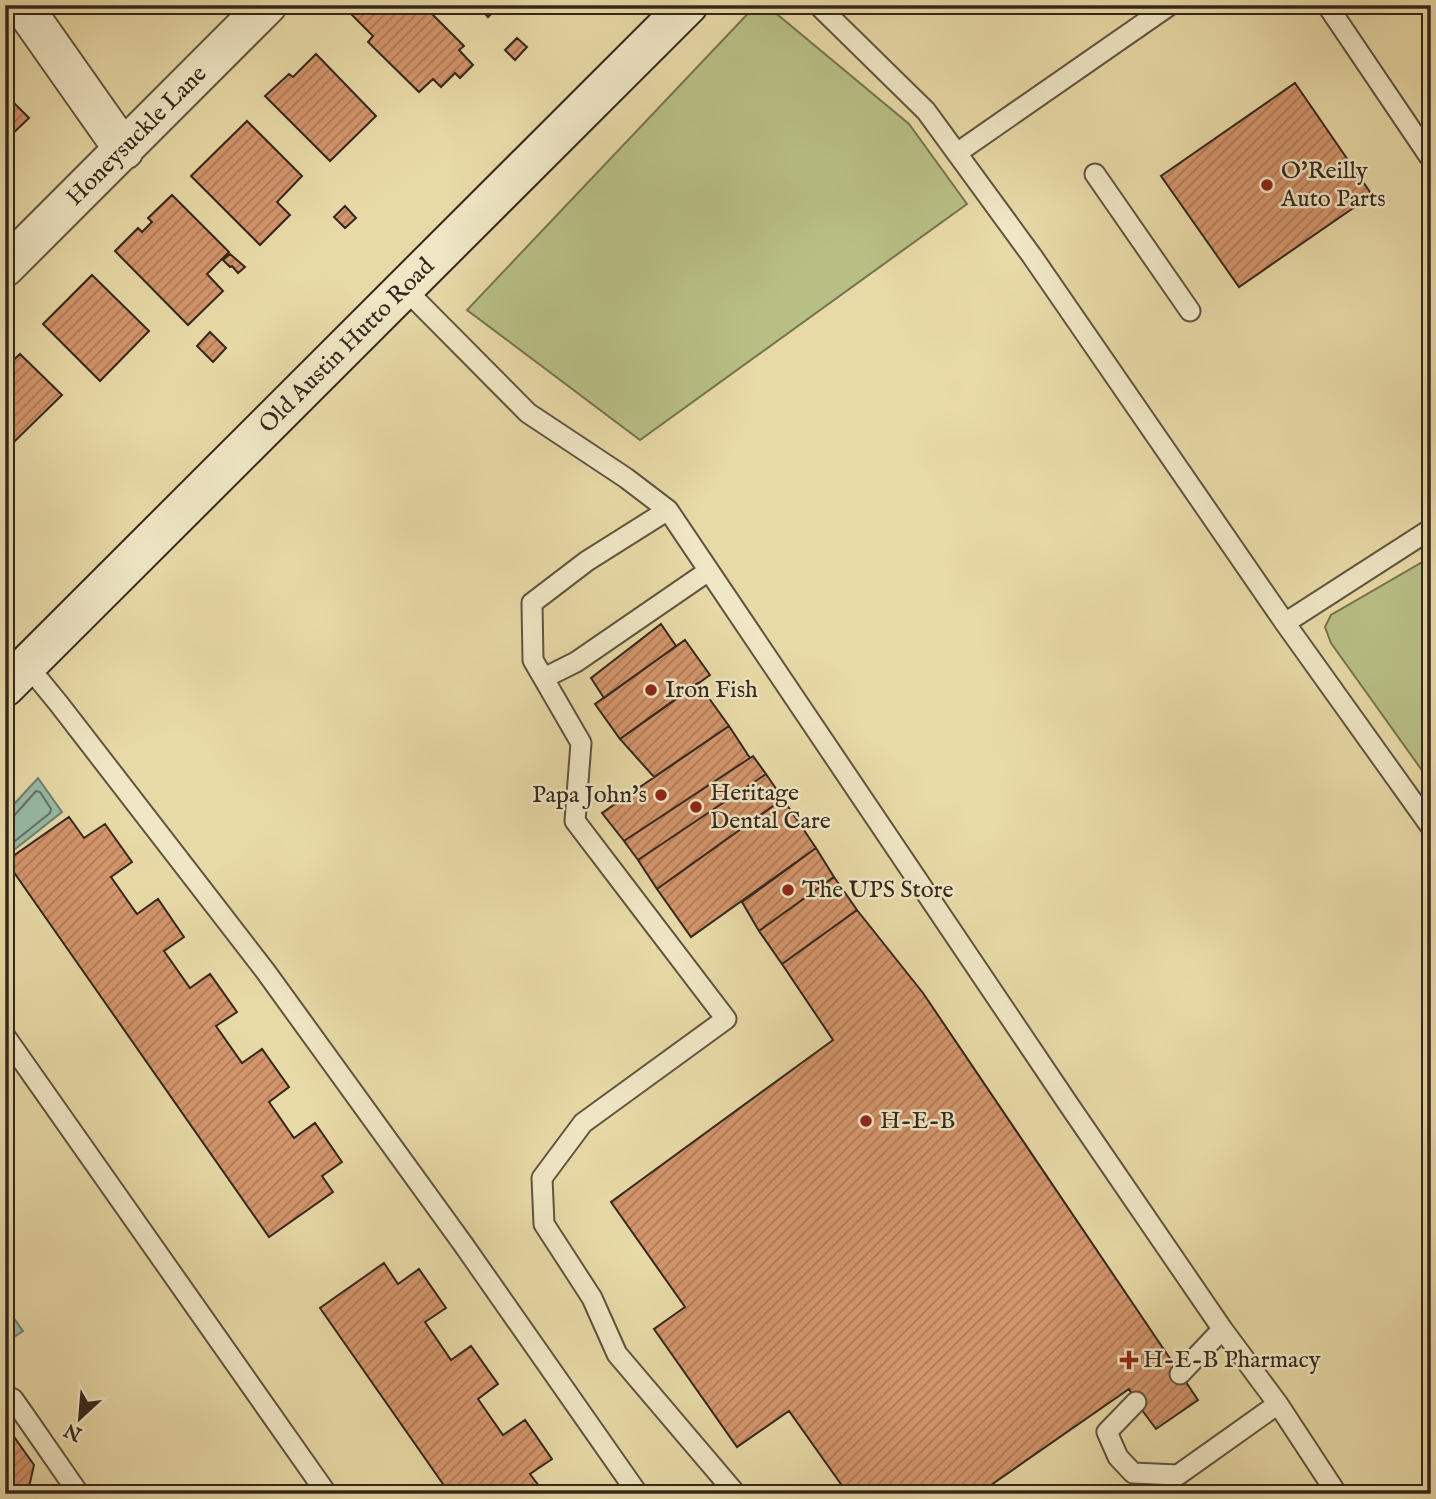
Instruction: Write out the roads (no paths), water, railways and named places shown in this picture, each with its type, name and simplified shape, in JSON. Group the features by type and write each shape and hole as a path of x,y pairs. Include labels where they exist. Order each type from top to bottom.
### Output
{"street":[{"path":"22,5 124,150"},
{"name":"Honeysuckle Lane","path":"5,267 267,5"},
{"name":"Old Austin Hutto Road","path":"16,676 688,5"}],"lane":[{"path":"818,5 926,111 1032,256 1285,623 1431,827"},
{"path":"957,153 1146,12 1170,5"},
{"path":"1326,5 1429,156"},
{"path":"1095,174 1190,311"},
{"path":"404,288 528,413 626,478 668,510 1077,1116 1223,1330 1278,1404 1337,1494"},
{"path":"668,510 587,561 532,603 533,660 581,743 575,821 726,1019 583,1123 542,1178 544,1224 592,1298 617,1354 736,1494"},
{"path":"1285,623 1431,529"},
{"path":"544,678 576,662 708,572"},
{"path":"16,676 59,704 266,972 463,1244 638,1494"},
{"path":"5,1036 327,1494"},
{"path":"1180,1374 1223,1330"},
{"path":"5,1395 13,1399 79,1494"},
{"path":"1136,1402 1107,1432 1118,1457 1133,1473 1178,1475 1278,1404"}],"water":[{"path":"38,778 62,812 5,857 5,814"},
{"path":"5,1306 23,1331 5,1343"}],"place":[{"name":"O'Reilly Auto Parts","path":"1267,185"},
{"name":"Iron Fish","path":"651,690"},
{"name":"Papa John's","path":"661,795"},
{"name":"Heritage Dental Care","path":"696,807"},
{"name":"The UPS Store","path":"788,890"},
{"name":"H-E-B","path":"866,1121"},
{"name":"H-E-B Pharmacy","path":"1129,1360"}]}
